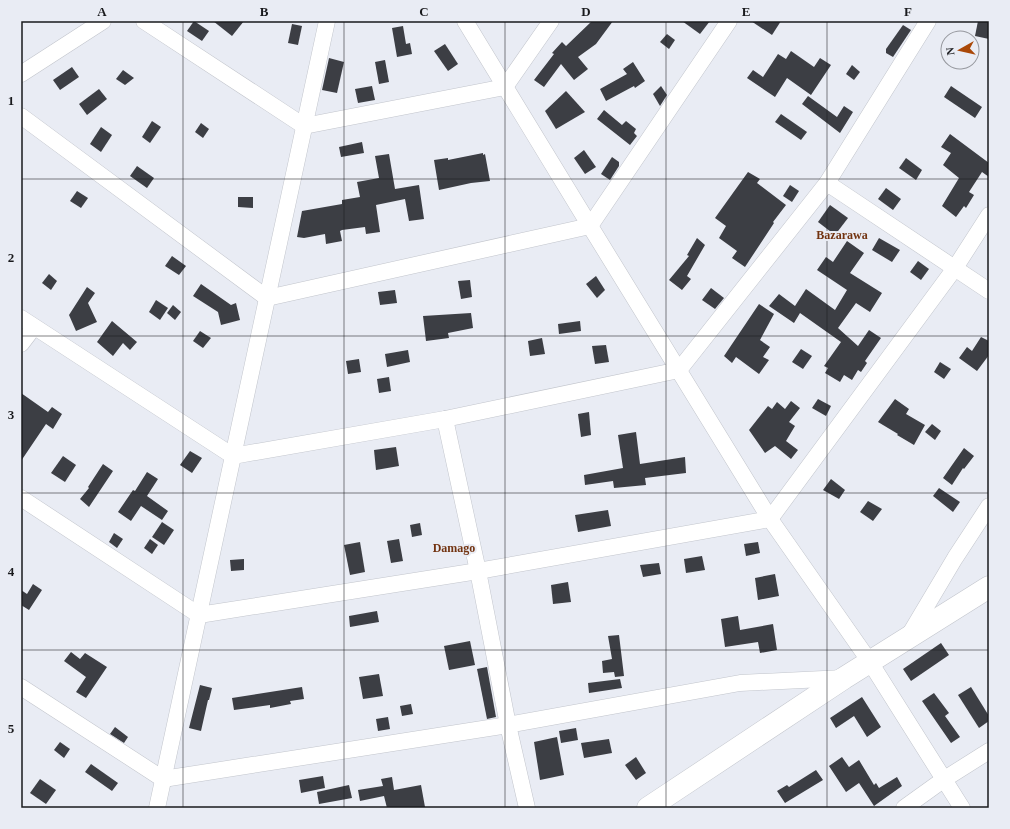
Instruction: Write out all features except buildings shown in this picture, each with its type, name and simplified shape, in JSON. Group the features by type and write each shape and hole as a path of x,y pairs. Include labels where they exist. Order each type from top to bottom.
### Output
{"main road":[{"path":"648,808 844,678 989,587"}],"street":[{"path":"21,74 103,21"},
{"path":"144,21 304,126 505,86 551,21"},
{"path":"157,808 327,21"},
{"path":"465,21 770,519 870,662 962,808"},
{"path":"21,116 267,298 590,226 728,21"},
{"path":"21,344 28,322 233,456 445,419 679,370 828,183 928,21"},
{"path":"828,183 989,291"},
{"path":"21,498 199,614 478,571 770,519 955,268 989,215"},
{"path":"445,419 478,571 508,725 527,808"},
{"path":"907,638 954,558 989,506"},
{"path":"21,687 163,779 508,725 740,684 844,678"},
{"path":"904,808 943,780 989,751"}],"district":[{"name":"Bazarawa","path":"842,235"},
{"name":"Damago","path":"454,548"}]}
